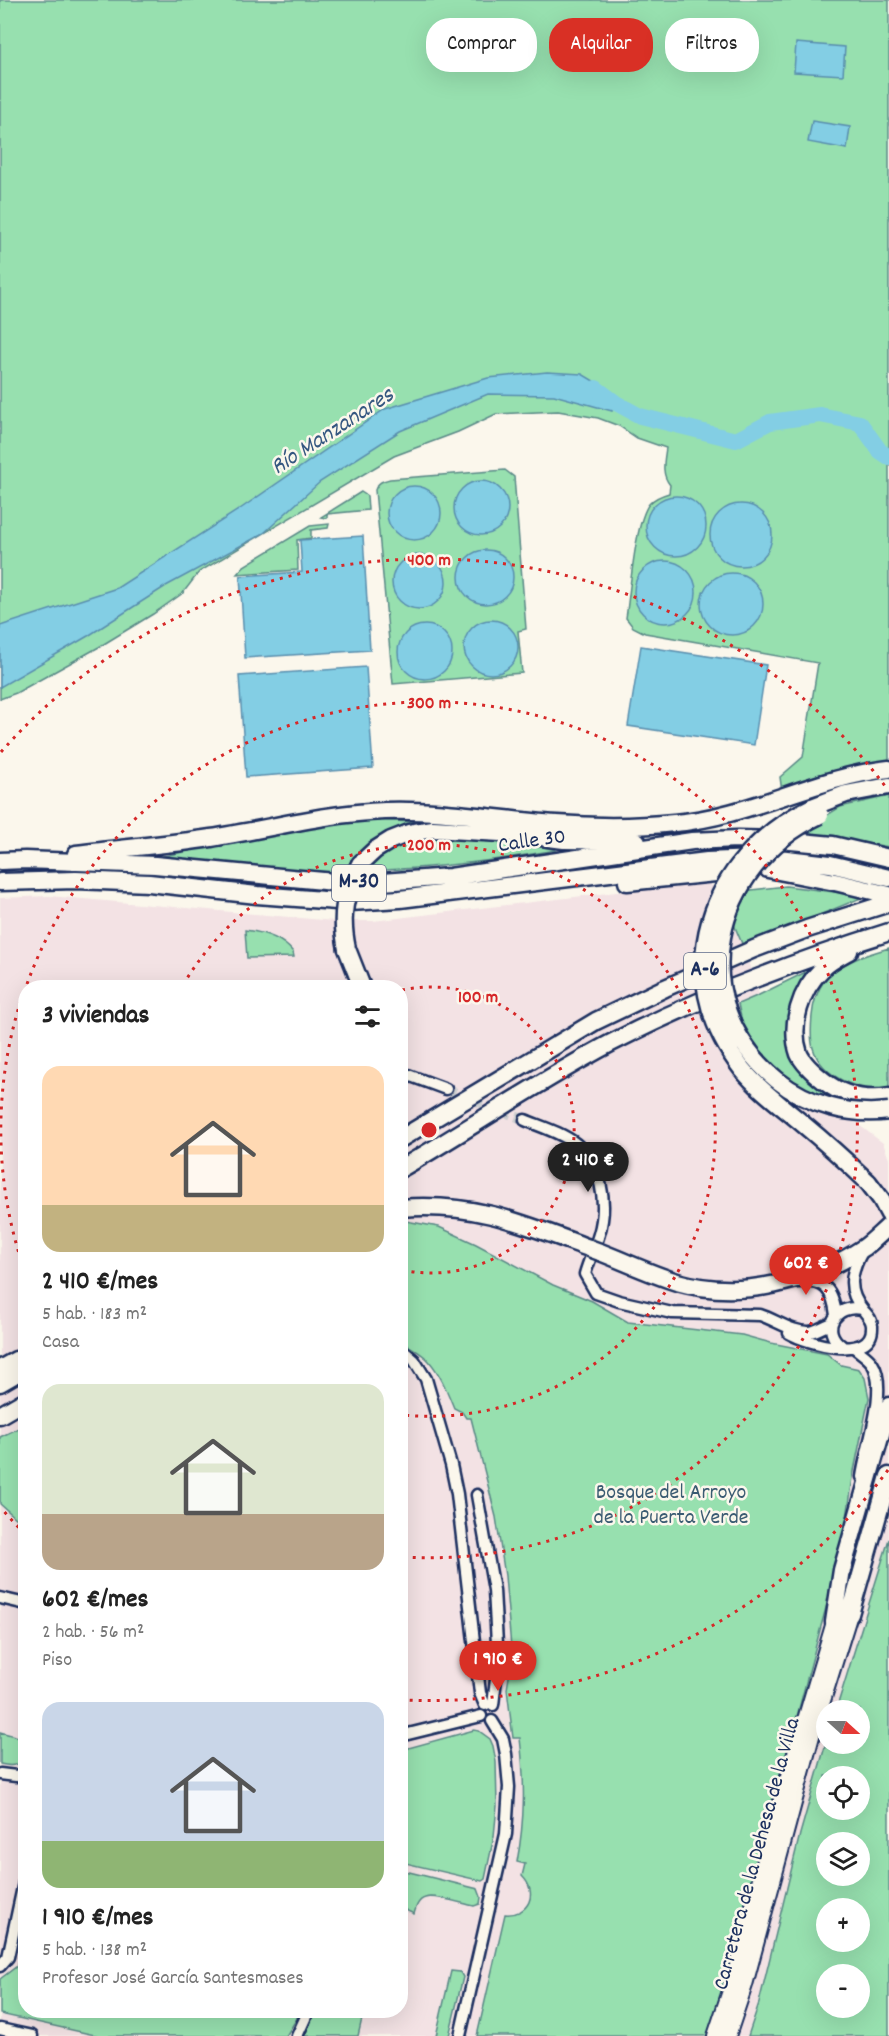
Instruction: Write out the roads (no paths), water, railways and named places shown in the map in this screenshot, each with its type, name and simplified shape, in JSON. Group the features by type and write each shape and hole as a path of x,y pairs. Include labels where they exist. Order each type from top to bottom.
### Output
{"highway":[{"path":"25,860 212,838 284,823 385,811 424,811 602,826 674,823 730,813 856,774 889,770"},
{"path":"889,786 846,794 816,811 776,827 739,863 729,878 710,922 705,957 707,988 712,1013 724,1043 743,1071 868,1182 889,1214"},
{"path":"889,795 816,811 771,848 748,874 733,899 723,926 719,955 720,982 733,1026 757,1063 785,1087 806,1098 846,1110 889,1111"},
{"path":"359,980 346,949 343,932 345,900 360,864 375,850 391,840 409,833 433,829 518,834 564,840 692,841"},
{"name":"Calle 30","path":"0,861 155,865 354,884 450,877 692,841 780,840 833,845 889,858"},
{"name":"Calle 30","path":"0,882 76,880 149,883 350,902 400,899 707,861 778,858 830,864 889,878"},
{"path":"768,869 835,882 886,901"},
{"path":"400,899 419,904 719,872 768,869 837,877 889,889"},
{"name":"A-6","path":"408,1134 596,1021 754,950 886,901"},
{"path":"883,934 836,959 815,977 807,988 798,1014 797,1042 800,1054 807,1066 842,1093 862,1098 889,1097"},
{"name":"A-6","path":"408,1164 610,1044 684,1008 808,957 883,934"},
{"path":"408,1208 453,1207 485,1213 521,1223 677,1282 703,1287 737,1288 774,1285 822,1270 865,1247 889,1227"},
{"path":"0,1370 18,1360"},
{"path":"0,1383 18,1373"},
{"path":"0,1415 18,1405"},
{"path":"834,1622 842,1570 889,1406"},
{"path":"834,1622 889,1434"},
{"path":"849,1614 889,1476"},
{"path":"849,1614 866,1575 889,1504"}],"main road":[{"name":"Carretera de la Dehesa de la Villa","path":"728,2036 745,1985 812,1736 849,1614"},
{"name":"Carretera de la Dehesa de la Villa","path":"715,2036 732,1985 777,1814 834,1622"}],"street":[{"path":"408,1075 446,1089"},
{"path":"525,1120 559,1134 576,1144 595,1168 603,1197 603,1212 599,1234 585,1274 596,1293 619,1301 672,1313 745,1314 774,1319 801,1331 811,1332 834,1319 844,1309 853,1307 862,1309"},
{"path":"855,1348 864,1344 870,1336 872,1326 869,1316 854,1295 851,1281 853,1267 865,1247"},
{"path":"774,1285 807,1281 822,1285 829,1290 834,1297 835,1339 842,1346"},
{"path":"745,1314 778,1326 806,1341 855,1348 872,1363 877,1371 880,1380 880,1396 864,1459 855,1523"},
{"path":"408,1356 420,1367 426,1379 455,1484 480,1693 486,1709 487,1721 492,1720 503,1739 509,1787 507,1834 460,2036"},
{"path":"477,1495 494,1590 498,1662 486,1709"},
{"path":"0,1598 18,1602"},
{"path":"408,1733 486,1709"},
{"path":"0,1774 18,1775"},
{"path":"0,1966 8,1957 18,1910"},
{"path":"297,2036 305,2018"},
{"path":"0,2029 32,2036"}],"water":[{"path":"796,43 845,47 843,75 794,72"},
{"path":"812,121 850,127 847,149 808,142"},
{"path":"547,372 582,374 614,393 612,411 554,395 488,394 400,431 320,482 264,533 166,586 88,636 0,687 0,626 117,588 240,509 385,409 488,378"},
{"path":"481,481 491,483 500,489 506,498 508,508 506,518 500,527 491,533 481,535 471,533 462,527 456,518 454,508 456,498 462,489 471,483"},
{"path":"414,486 424,488 433,494 439,503 441,513 439,523 433,532 424,538 414,540 404,538 395,532 389,523 387,513 389,503 395,494 404,488"},
{"path":"670,496 682,496 698,504 704,514 706,526 704,538 698,548 682,556 670,556 654,548 646,532 646,520 654,504"},
{"path":"741,504 763,513 772,535 763,557 741,566 719,557 710,535 719,513"},
{"path":"363,536 370,650 245,658 240,576 302,572 300,540"},
{"path":"486,550 496,552 505,558 511,567 513,577 511,587 505,596 496,602 486,604 476,602 467,596 461,587 459,577 461,567 467,558 476,552"},
{"path":"419,555 429,557 438,563 444,572 446,582 444,592 438,601 429,607 419,609 409,607 400,601 394,592 392,582 394,572 400,563 409,557"},
{"path":"665,561 687,570 696,592 687,614 665,623 643,614 634,592 643,570"},
{"path":"732,573 754,582 763,604 754,626 732,635 710,626 701,604 710,582"},
{"path":"491,620 501,622 510,628 516,637 518,647 516,657 510,666 501,672 491,674 481,672 472,666 466,657 464,647 466,637 472,628 481,622"},
{"path":"425,625 435,627 444,633 450,642 452,652 450,662 444,671 435,677 425,679 415,677 406,671 400,662 398,652 400,642 406,633 415,627"},
{"path":"641,646 766,665 754,745 628,726"},
{"path":"366,667 373,768 246,777 239,676"}],"waterway":[{"name":"Río Manzanares","path":"596,388 616,403 640,416 736,440 770,422 820,415 860,423 880,451 889,457"}],"tunnel":[{"path":"446,1089 525,1120"}],"park label":[{"name":"Bosque del Arroyo de la Puerta Verde","path":"671,1506"}]}
